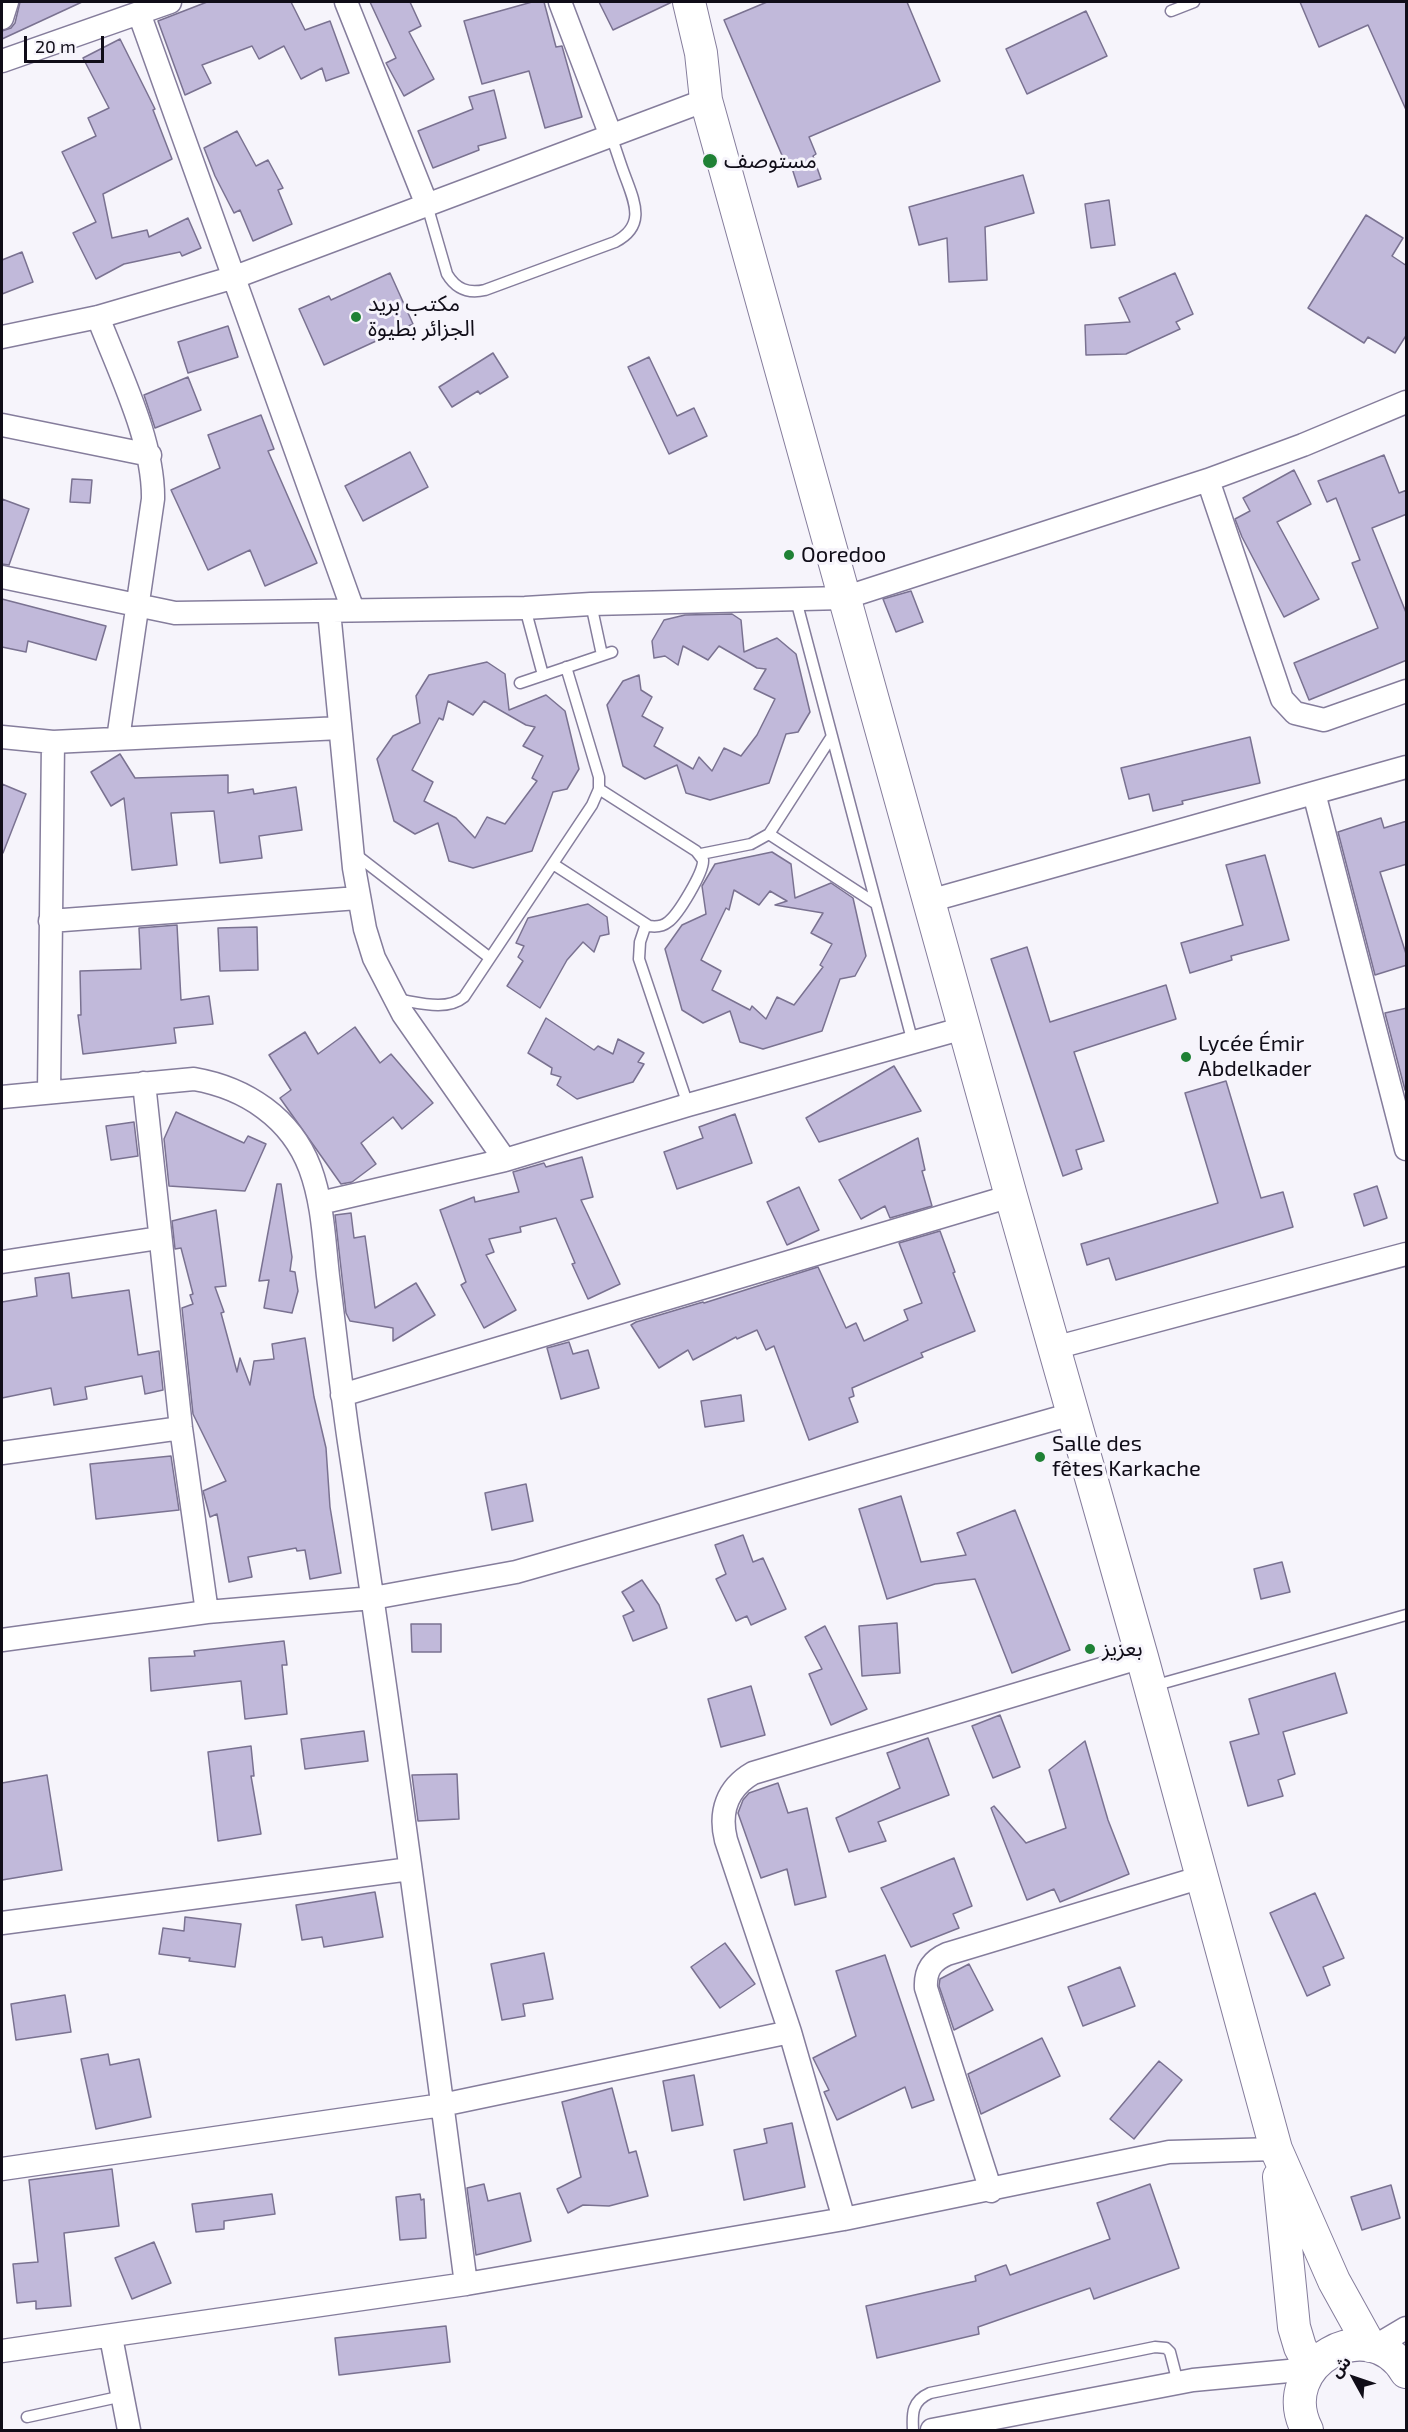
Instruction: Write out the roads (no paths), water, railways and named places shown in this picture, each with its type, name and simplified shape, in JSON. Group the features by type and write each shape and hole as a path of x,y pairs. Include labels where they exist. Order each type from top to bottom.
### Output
{"main road":[{"path":"671,2 688,65 705,94"},
{"path":"689,2 701,53 705,94 928,901 1142,1657 1276,2149 1334,2281 1372,2346"},
{"path":"1276,2149 1294,2327 1300,2348 1311,2368"},
{"path":"1307,2430 1302,2422 1299,2404 1302,2385 1311,2368 1323,2356 1337,2348 1353,2345 1372,2346 1389,2354 1407,2372"}],"street":[{"path":"2,18 7,2"},
{"path":"2,61 170,2"},
{"path":"346,2 426,205"},
{"path":"560,2 611,136"},
{"path":"139,13 353,610"},
{"path":"2,337 98,317 235,277 611,136 705,94"},
{"path":"98,317 150,455 153,499 118,739"},
{"path":"2,576 175,613 525,609 591,604 844,598 1208,480 1407,402"},
{"path":"2,425 150,455"},
{"path":"1208,480 1282,699 1288,706 1296,713 1324,720 1407,691"},
{"path":"329,611 352,852 358,898 374,958 395,999 449,1082 505,1160"},
{"path":"2,737 53,742 340,728"},
{"path":"49,1092 53,742"},
{"path":"928,901 1407,767"},
{"path":"1314,793 1401,1099 1407,1149"},
{"path":"50,921 358,898"},
{"path":"320,1203 505,1160 688,1105 964,1028"},
{"path":"2,1097 194,1079 213,1082 239,1092 264,1107 291,1134 310,1167 320,1203 342,1395 373,1598 466,2284"},
{"path":"144,1083 159,1238 207,1612"},
{"path":"342,1395 1011,1196"},
{"path":"2,1262 159,1238"},
{"path":"1054,1348 1407,1254"},
{"path":"2,1640 207,1612 373,1598 516,1572 1072,1414"},
{"path":"2,1453 182,1428"},
{"path":"844,2219 790,2032 723,1829 724,1807 735,1787 743,1779 764,1770 1142,1657"},
{"path":"2,1923 410,1869"},
{"path":"991,2190 926,1988 927,1971 939,1958 947,1954 1202,1877"},
{"path":"2,2169 442,2105 790,2032"},
{"path":"2,2351 466,2284 844,2219 1169,2152 1276,2149"},
{"path":"1372,2346 1407,2328"},
{"path":"111,2337 129,2430"},
{"path":"932,2430 1178,2383 1311,2368"}],"lane":[{"path":"1171,11 1194,2"},
{"path":"426,205 447,274 452,282 467,291 485,290 604,246 628,233 633,226 636,211 611,136"},
{"path":"796,600 913,1043"},
{"path":"520,683 607,653 591,604"},
{"path":"525,609 543,675"},
{"path":"395,999 439,1005 453,1004 464,997 592,805 598,789 597,764 566,668"},
{"path":"700,854 751,844 769,834 832,736"},
{"path":"553,864 646,924 656,927 672,918 701,872 703,866 700,854 598,789"},
{"path":"769,834 875,903"},
{"path":"352,852 490,958"},
{"path":"646,924 640,942 639,959 688,1105"},
{"path":"1150,1687 1407,1616"},
{"path":"913,2430 913,2408 923,2396 930,2393 1155,2347 1166,2348 1170,2352 1178,2383"},
{"path":"27,2417 123,2396"}],"place":[{"name":"مستوصف","path":"710,161"},
{"name":"مكتب بريد الجزائر بطيوة","path":"356,317"},
{"name":"Ooredoo","path":"789,555"},
{"name":"Lycée Émir Abdelkader","path":"1186,1057"},
{"name":"Salle des fêtes Karkache","path":"1040,1457"},
{"name":"بعزيز","path":"1090,1649"}]}
